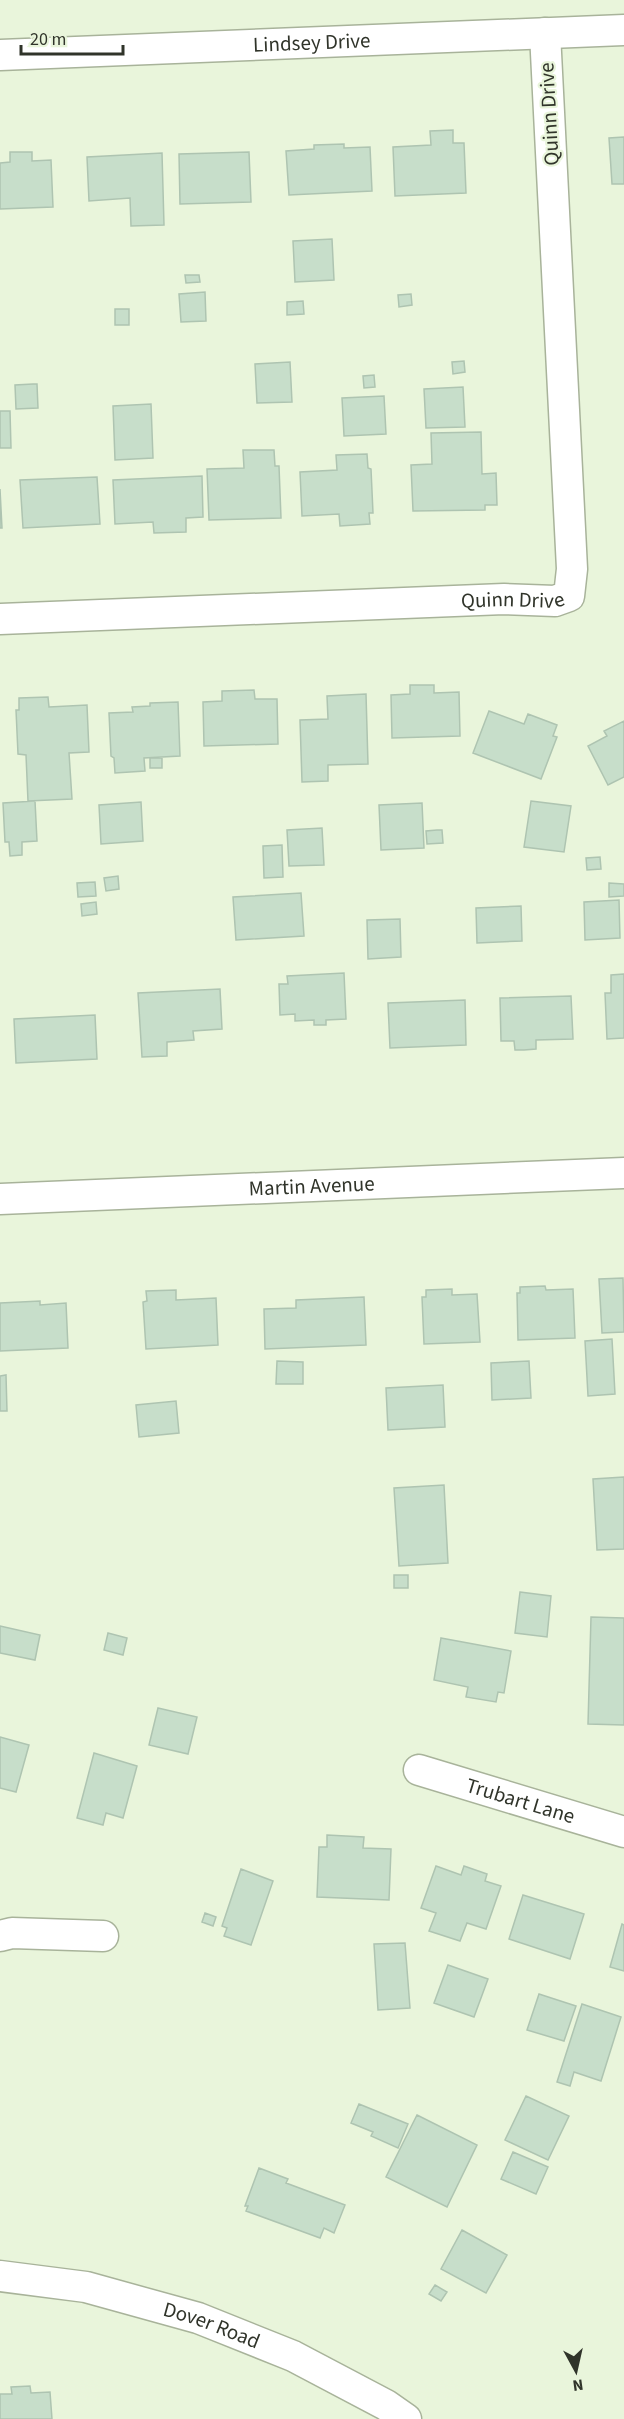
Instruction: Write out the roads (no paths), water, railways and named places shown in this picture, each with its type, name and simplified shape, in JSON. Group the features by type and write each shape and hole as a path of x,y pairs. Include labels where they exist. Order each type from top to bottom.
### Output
{"street":[{"name":"Lindsey Drive","path":"0,55 624,30"},
{"name":"Quinn Drive","path":"0,619 504,599 555,601 569,596 572,569 544,33"},
{"name":"Martin Avenue","path":"0,1199 624,1173"},
{"name":"Trubart Lane","path":"418,1770 624,1832"},
{"path":"0,1936 12,1933 103,1936"},
{"name":"Dover Road","path":"0,2276 86,2287 198,2318 293,2356 386,2405 406,2419"}]}
